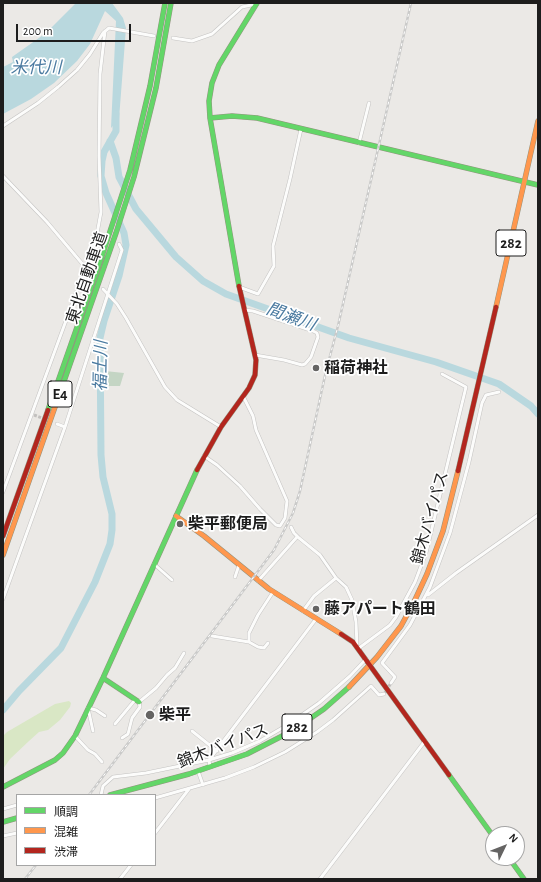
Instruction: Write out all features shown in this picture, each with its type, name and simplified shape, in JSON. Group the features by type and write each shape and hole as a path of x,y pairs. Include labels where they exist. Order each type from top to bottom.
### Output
{"main road":[{"name":"東北自動車道","path":"3,536 130,170 150,86 165,3"},
{"name":"東北自動車道","path":"3,555 116,233 134,176 156,88 171,3"},
{"path":"3,788 55,760 63,753 75,736 103,678 195,473 221,427 249,388 255,375 255,355 239,289 210,118 209,101 210,90 219,65 256,4"},
{"path":"210,118 232,116 257,118 538,185"},
{"name":"錦木バイパス","path":"114,794 198,771 247,754 262,747 308,721 339,696 355,682 394,637 407,616 423,584 443,531 482,369 538,121"},
{"path":"176,516 204,536 258,581 353,642 358,647 486,826"},
{"path":"103,678 137,701"},
{"path":"3,822 16,818"},
{"path":"515,866 524,879"}],"street":[{"path":"173,38 192,41 212,34 242,7 256,4"},
{"path":"3,126 38,103 77,70 90,54 103,33 109,28 154,36"},
{"path":"3,492 96,239 101,212 99,156 100,74 105,31"},
{"path":"359,143 369,103"},
{"path":"239,289 258,294 274,266 272,246 290,179 301,129"},
{"path":"3,176 47,222 85,268"},
{"path":"3,599 65,427 122,250 119,244"},
{"path":"104,289 117,304 165,387 177,400 221,427"},
{"path":"244,308 317,333 318,337 311,357 305,364 302,365 255,355"},
{"path":"291,527 297,536 320,555 336,578 346,587 352,600 358,647 390,625 412,590 426,553 466,387 442,374"},
{"path":"391,683 395,677 382,663 410,625 426,596 450,533 469,462 482,403 486,395 499,392"},
{"path":"204,456 217,465 240,486 260,509 276,525 280,526 285,518 287,501 256,430 253,416 243,396"},
{"path":"58,424 65,427"},
{"path":"426,596 538,515"},
{"path":"258,581 297,536"},
{"path":"154,564 172,580"},
{"path":"235,577 239,566"},
{"path":"303,611 314,596 336,578"},
{"path":"249,642 249,632 252,624 274,592"},
{"path":"210,767 209,760 316,619"},
{"path":"212,636 249,642 258,648 264,648 268,644"},
{"path":"115,724 137,701 156,688 175,668 184,654"},
{"path":"101,794 104,786 113,778 209,760 246,747 289,724 304,714 334,690 366,659"},
{"path":"156,798 203,785 254,767 301,743 333,720 371,686 379,695 384,694"},
{"path":"122,738 128,734 132,718 140,707 137,701"},
{"path":"93,731 88,708 96,710 105,716"},
{"path":"192,731 216,751"},
{"path":"75,736 102,762"},
{"path":"320,879 425,742"},
{"path":"198,771 203,785"},
{"path":"156,832 189,789"},
{"path":"3,809 16,805"},
{"path":"3,836 16,833"},
{"path":"120,879 130,866"}],"green space":[{"path":"105,371 124,373 120,386 105,386"},
{"path":"69,701 71,703 70,707 60,720 48,730 39,732 10,759 3,769 3,736 7,732 55,704"}],"water":[{"name":"米代川","path":"76,3 112,3 123,18 126,28 119,119 111,128 116,21 105,11 90,44 77,61 54,83 31,99 3,114 3,67 13,62 12,57 46,33"}],"waterway":[{"name":"福士川","path":"3,710 19,691 61,648 95,582 110,544 112,514 103,477 101,455 100,338 119,276 126,245 124,233 106,193 101,176 104,152 116,131 116,114"},
{"name":"間瀬川","path":"110,141 116,158 119,177 136,209 176,257 203,281 226,294 349,338 436,362 499,384 531,406 538,414"}],"tunnel":[{"path":"85,267 95,275"},
{"path":"34,415 45,419"},
{"path":"384,694 391,683"}],"railway":[{"path":"90,794 274,550 293,513 300,491 326,371 338,326 411,3"},
{"path":"25,879 35,866"}],"traffic: fast":[{"path":"48,410 102,256 130,170 150,86 165,3"},
{"path":"56,404 134,177 156,88 171,3"},
{"path":"239,286 210,118 209,101 212,83 219,65 257,3"},
{"path":"210,118 232,116 257,118 538,185"},
{"path":"3,787 55,760 63,753 75,736 103,678 197,470"},
{"path":"103,678 139,702"},
{"path":"114,794 189,774 247,754 292,731 324,709 349,687"},
{"path":"449,775 486,826"},
{"path":"3,822 16,818"},
{"path":"515,866 524,879"}],"traffic: slow":[{"path":"496,307 538,121"},
{"path":"3,555 56,404"},
{"path":"349,687 377,657 401,626 414,602 427,574 443,531 458,471"},
{"path":"176,516 204,536 269,589 341,634"}],"traffic: jam":[{"path":"197,470 221,427 249,388 255,375 256,360 239,286"},
{"path":"458,471 496,307"},
{"path":"3,536 48,410"},
{"path":"341,634 353,642 449,775"}],"place":[{"name":"稲荷神社","path":"316,368"},
{"name":"柴平郵便局","path":"180,524"},
{"name":"藤アパート鶴田","path":"316,609"},
{"name":"柴平","path":"150,715"}]}
